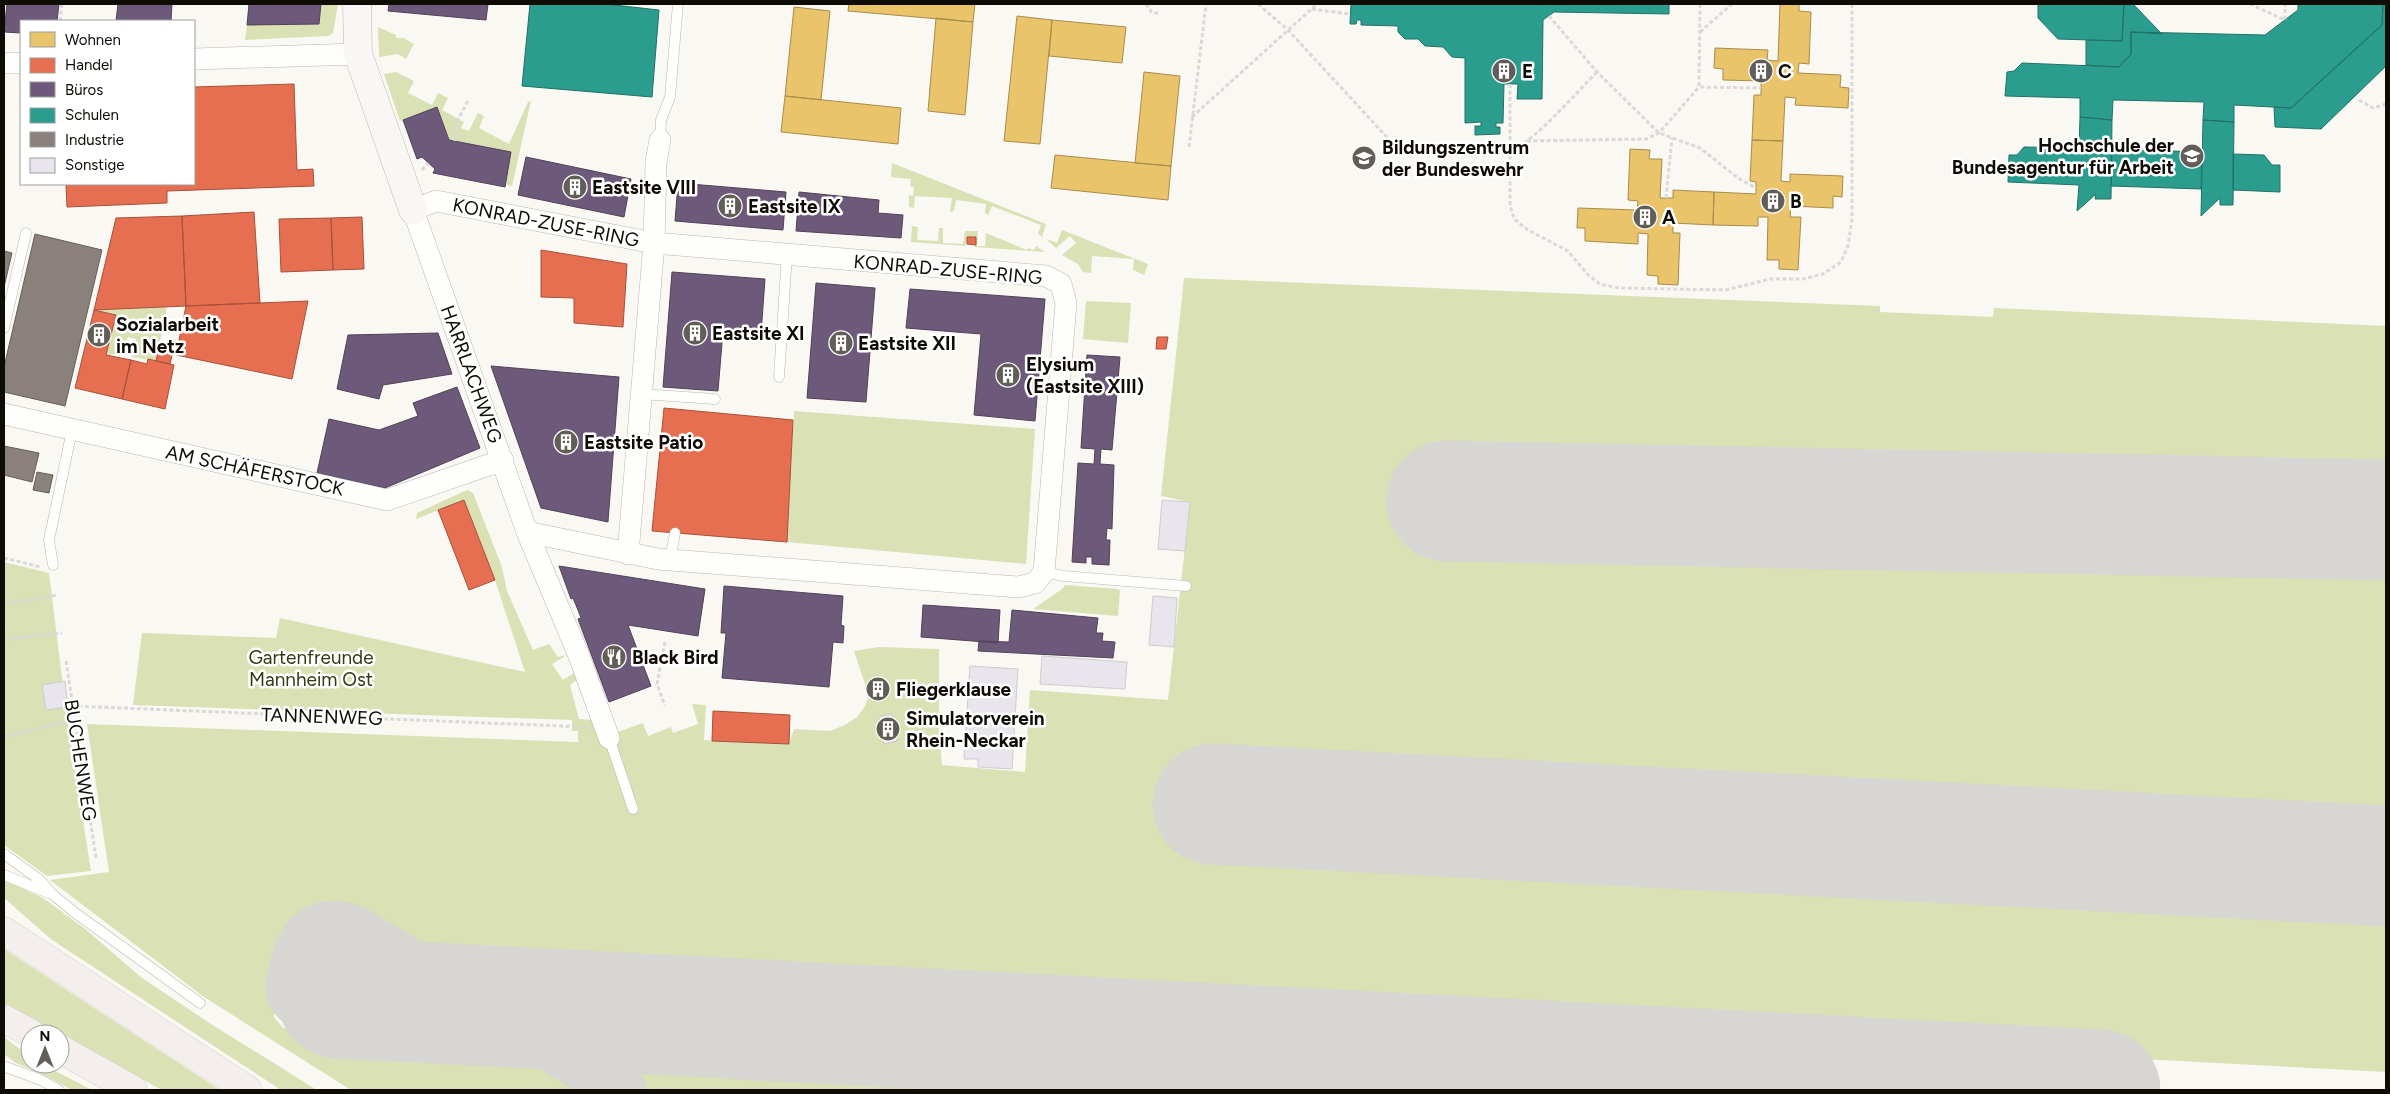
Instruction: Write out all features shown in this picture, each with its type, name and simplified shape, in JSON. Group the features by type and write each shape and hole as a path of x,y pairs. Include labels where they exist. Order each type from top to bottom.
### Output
{"main road":[{"path":"8,930 248,1090"},
{"path":"4,1019 20,1028"},
{"path":"70,1055 133,1090"}],"street":[{"name":"HARRLACHWEG","path":"357,4 358,54 527,532 566,629 579,656 609,738"},
{"path":"195,59 358,54"},
{"path":"4,63 20,63"},
{"path":"628,554 654,243 656,162 660,140"},
{"name":"KONRAD-ZUSE-RING","path":"413,210 436,201 654,243 1046,276 1061,284 1066,303 1044,572"},
{"name":"AM SCHÄFERSTOCK","path":"4,414 387,500 503,460"},
{"path":"527,532 628,554 670,560 1018,588 1035,583 1044,572"}],"lane":[{"path":"660,140 662,120 670,97 678,4"},
{"path":"4,328 26,233"},
{"path":"779,377 787,254"},
{"path":"641,394 716,399"},
{"path":"49,566 50,540 72,430"},
{"path":"670,560 675,533"},
{"path":"1044,572 1064,576 1186,586"},
{"path":"609,738 633,809"},
{"path":"4,854 40,880 51,893 200,1003"},
{"path":"4,875 51,893"},
{"path":"4,1068 6,1066 41,1080 59,1090"}],"path":[{"path":"60,20 62,4"},
{"path":"1146,4 1152,13 1160,13"},
{"path":"1189,148 1206,4"},
{"path":"1258,4 1288,30 1396,147 1406,153 1494,154 1509,152 1527,142 1597,72"},
{"path":"1192,116 1317,4"},
{"path":"1527,142 1646,139 1659,133 1699,87 1700,4"},
{"path":"1699,32 1732,4"},
{"path":"1510,84 1510,205 1514,219 1528,230 1568,251 1588,275 1600,284 1619,288 1726,290 1770,279 1803,279 1822,274 1840,262 1848,246 1852,220 1852,4"},
{"path":"2250,4 2285,20 2285,4"},
{"path":"1312,8 1350,14"},
{"path":"1549,16 1597,72 1659,133 1700,148 1738,178 1756,188"},
{"path":"1699,87 1761,88"},
{"path":"2359,100 2373,108 2386,104"},
{"path":"455,142 456,123 468,101"},
{"path":"1666,198 1672,138"},
{"path":"4,558 49,566"},
{"path":"7,604 57,595"},
{"path":"9,639 62,632"},
{"path":"665,642 657,684 665,706"},
{"name":"BUCHENWEG","path":"66,661 96,858"},
{"name":"TANNENWEG","path":"72,706 572,726"},
{"path":"4,738 74,720"}],"green space":[{"path":"321,4 338,4 333,33 328,36 245,40 247,25 319,24"},
{"path":"378,27 396,35 396,38 404,38 414,44 406,59 398,54 379,57"},
{"path":"396,72 414,81 408,93 432,105 438,93 448,98 442,110 464,122 461,128 469,131 478,113 484,116 479,128 509,144 528,102 531,101 512,186 505,184 511,152 449,140 437,107 400,121 384,74"},
{"path":"892,163 1046,224 1042,237 1038,234 1041,225 992,206 988,215 985,213 986,204 956,200 954,211 950,212 952,198 915,196 914,208 909,207 909,195 913,196 914,187 910,186 911,179 891,177"},
{"path":"912,226 918,227 917,240 938,241 939,228 943,228 943,243 963,244 965,231 978,231 977,246 985,246 986,233 1027,250 1028,248 1034,250 1036,246 1045,252 974,247 976,237 967,237 966,246 911,242"},
{"path":"1062,230 1148,264 1144,275 1133,270 1134,259 1092,256 1091,273 1083,272 1078,264 1062,255 1076,243 1070,236 1056,248 1046,239 1057,243"},
{"name":"Gartenfreunde Mannheim Ost","path":"1184,278 1880,306 1880,312 1993,317 1994,308 2386,326 2386,1072 460,970 344,909 324,907 314,910 298,921 285,936 281,945 274,1017 283,1028 483,1039 498,1042 554,1066 593,1090 351,1090 204,997 50,880 109,872 87,724 578,742 578,731 572,731 572,720 133,705 142,633 276,638 280,618 525,672 495,580 464,500 416,519 417,513 467,490 473,493 502,567 507,591 533,650 549,644 558,657 567,655 552,664 563,680 576,672 582,676 570,685 579,719 597,720 603,738 620,737 618,732 643,723 648,736 671,727 673,733 698,724 692,704 706,705 704,740 789,744 794,729 830,731 845,725 857,717 864,708 869,696 854,651 879,647 939,649 939,732 942,765 1025,772 1030,690 1168,700 1190,502 1161,496"},
{"path":"1086,301 1131,303 1128,343 1083,339"},
{"path":"167,307 156,361 132,357 136,339 128,337 126,342 123,342 121,354 106,355 116,315 94,310"},
{"path":"794,411 1035,429 1026,564 787,542"},
{"path":"4,562 49,573 67,718 91,871 47,876 4,845"},
{"path":"1065,585 1118,589 1120,591 1118,616 1033,609"},
{"path":"4,880 43,898 84,928 142,978 214,1026 317,1090 281,1090 52,940 4,898"},
{"path":"4,949 220,1090 162,1090 70,1041 70,1024 39,1024 4,1005"},
{"path":"4,1037 20,1049 20,1065 16,1063 4,1054"},
{"path":"650,1049 1083,1071 1093,1090 649,1090 631,1077 627,1065 637,1051"},
{"path":"41,1074 61,1074 92,1090 72,1090"},
{"path":"1177,1076 1454,1090 1151,1090 1163,1080"}],"building: Wohnen":[{"path":"849,4 975,4 973,22 848,11"},
{"name":"C","path":"1780,4 1799,4 1799,11 1811,12 1809,64 1799,63 1798,73 1841,75 1840,87 1849,88 1848,108 1795,105 1796,98 1785,97 1783,141 1752,140 1754,95 1761,95 1761,81 1723,80 1723,69 1714,68 1715,48 1768,50 1767,60 1778,61"},
{"path":"794,7 830,11 821,100 785,96"},
{"path":"1017,16 1052,20 1040,144 1004,141"},
{"path":"936,18 973,22 965,115 928,111"},
{"path":"1052,20 1126,27 1122,63 1049,56"},
{"path":"1144,72 1180,76 1171,166 1135,163"},
{"path":"785,96 901,108 898,144 781,132"},
{"name":"B","path":"1752,140 1783,141 1781,181 1790,182 1790,174 1843,176 1842,197 1833,196 1833,208 1791,206 1790,217 1801,217 1798,270 1779,269 1779,260 1767,260 1768,217 1758,217 1758,226 1713,225 1714,192 1756,194 1756,182 1750,181"},
{"name":"A","path":"1630,149 1650,150 1649,159 1662,159 1660,198 1673,198 1673,190 1714,192 1713,225 1673,223 1673,233 1680,233 1678,285 1658,284 1658,276 1647,275 1648,234 1638,233 1638,244 1585,241 1585,228 1577,228 1578,208 1637,210 1638,201 1628,200"},
{"path":"1055,155 1171,166 1168,200 1051,188"}],"building: Handel":[{"path":"294,84 297,170 313,169 314,186 167,191 167,203 67,207 66,185 195,185 195,87"},
{"path":"254,212 260,303 186,306 182,216"},
{"path":"182,216 186,306 94,310 116,218"},
{"path":"362,217 364,269 333,270 331,218"},
{"path":"331,218 333,270 281,272 279,219"},
{"path":"967,237 976,237 976,245 967,244"},
{"path":"541,250 627,264 623,327 574,323 574,298 541,297"},
{"path":"308,301 292,379 176,355 186,306"},
{"name":"Sozialarbeit im Netz","path":"94,310 116,315 106,355 131,360 122,399 75,388"},
{"path":"1157,337 1168,337 1166,349 1156,349"},
{"path":"159,348 173,351 170,364 156,361"},
{"path":"148,359 174,365 165,409 122,399 131,360 147,364"},
{"path":"664,408 793,420 787,542 652,531"},
{"path":"464,500 495,580 469,590 438,510"},
{"path":"713,711 790,715 789,744 712,741"}],"building: Büros":[{"path":"7,4 59,4 57,20 20,20 20,33 4,32"},
{"path":"118,4 172,4 171,20 116,20"},
{"path":"249,4 321,4 319,24 247,25"},
{"path":"389,4 488,4 486,20 388,11"},
{"path":"437,107 449,140 511,152 505,187 433,173 435,169 422,157 417,159 403,120"},
{"name":"Eastsite VIII","path":"526,157 631,179 624,217 518,195"},
{"name":"Eastsite IX","path":"678,183 786,192 783,230 675,221"},
{"path":"799,192 879,200 878,213 903,215 901,238 796,231"},
{"name":"Eastsite XI","path":"672,272 765,279 761,334 723,331 718,391 663,387"},
{"name":"Eastsite XII","path":"816,283 875,288 866,402 807,398"},
{"name":"Elysium (Eastsite XIII)","path":"910,289 1045,299 1035,421 974,415 981,334 906,328"},
{"path":"438,333 452,374 383,385 379,399 337,389 348,335"},
{"path":"1087,355 1120,357 1112,450 1101,449 1100,464 1114,465 1112,529 1107,528 1106,540 1110,540 1109,565 1092,564 1092,557 1086,557 1086,563 1072,562 1078,463 1094,464 1095,449 1081,448"},
{"name":"Eastsite Patio","path":"491,366 619,377 608,522 541,508"},
{"path":"457,387 480,448 385,488 317,473 329,419 379,430 418,416 413,403"},
{"path":"559,566 705,589 698,636 628,625 651,686 609,702 578,619 581,618 573,598 571,599"},
{"path":"724,586 843,596 841,625 844,626 843,643 833,642 829,687 722,678 726,633 721,633"},
{"path":"923,605 1000,610 998,643 921,637"},
{"path":"1012,610 1098,618 1096,633 1103,633 1102,641 1115,642 1113,658 978,651 979,641 1009,642"}],"building: Schulen":[{"path":"530,4 605,4 659,10 652,97 522,86"},
{"name":"E","path":"1351,4 1669,4 1669,14 1554,12 1543,20 1542,99 1517,99 1518,84 1504,84 1503,123 1496,123 1496,127 1500,127 1500,134 1475,135 1475,126 1481,126 1481,122 1465,123 1465,58 1452,57 1443,47 1425,46 1418,39 1405,39 1398,32 1398,26 1361,25 1361,20 1357,20 1356,24 1350,24"},
{"path":"2038,4 2124,4 2122,41 2058,39 2038,18"},
{"path":"2124,4 2133,4 2162,34 2131,32 2131,54 2119,67 2086,65 2086,40 2122,41"},
{"path":"2298,4 2383,4 2382,25 2291,108 2234,105 2234,122 2203,120 2204,102 2113,100 2112,120 2080,117 2080,98 2005,96 2007,72 2014,71 2022,63 2119,67 2131,54 2131,32 2265,35 2298,10"},
{"path":"2383,4 2386,4 2386,66 2321,129 2275,127 2274,107 2291,108 2382,25"},
{"path":"2080,117 2112,120 2111,199 2095,199 2096,194 2077,211 2079,185 2008,182 2009,155 2017,155 2024,147 2079,148"},
{"path":"2203,120 2234,122 2233,205 2220,205 2220,198 2201,216"},
{"path":"2112,149 2202,152 2201,189 2111,186"},
{"path":"2233,154 2264,155 2272,165 2280,165 2280,192 2233,190"}],"building: Industrie":[{"path":"35,234 102,250 65,406 4,392 4,367"},
{"path":"4,251 12,253 4,287"},
{"path":"4,446 39,453 32,482 4,475"},
{"path":"37,472 53,475 49,493 33,490"}],"building: Sonstige":[{"path":"1162,500 1190,502 1185,551 1158,549"},
{"path":"1153,596 1177,598 1174,647 1149,645"},
{"path":"1042,656 1127,662 1125,689 1040,684"},
{"path":"970,666 1018,669 1012,769 978,767 978,759 964,759"},
{"name":"Fliegerklause","path":"883,679 886,696 874,698 870,682"},
{"path":"65,681 68,707 46,710 42,685"},
{"name":"Simulatorverein Rhein-Neckar","path":"892,714 897,741 884,744 879,717"}],"taxiway":[{"path":"338,998 321,1005 306,1006 294,999 290,988 296,958 306,938 322,927 333,925 358,932 622,1090"},
{"path":"601,1077 595,1069 589,1051 589,1043 596,1027 613,1016 640,1013"},
{"path":"1120,1090 1123,1074 1139,1054 1164,1046 1206,1043"},
{"path":"2079,1090 2083,1089"}],"runway":[{"path":"1447,501 2386,520"},
{"path":"1213,804 2386,866"},
{"path":"338,998 2100,1090"}],"place":[{"name":"E","path":"1504,71"},
{"name":"C","path":"1761,71"},
{"name":"Hochschule der Bundesagentur für Arbeit","path":"2192,156"},
{"name":"Bildungszentrum der Bundeswehr","path":"1364,158"},
{"name":"Eastsite VIII","path":"575,187"},
{"name":"B","path":"1773,201"},
{"name":"Eastsite IX","path":"730,206"},
{"name":"A","path":"1645,217"},
{"name":"Eastsite XI","path":"695,333"},
{"name":"Sozialarbeit im Netz","path":"99,335"},
{"name":"Eastsite XII","path":"841,343"},
{"name":"Elysium (Eastsite XIII)","path":"1008,375"},
{"name":"Eastsite Patio","path":"566,442"},
{"name":"Black Bird","path":"614,657"},
{"name":"Fliegerklause","path":"878,689"},
{"name":"Simulatorverein Rhein-Neckar","path":"888,729"}]}
